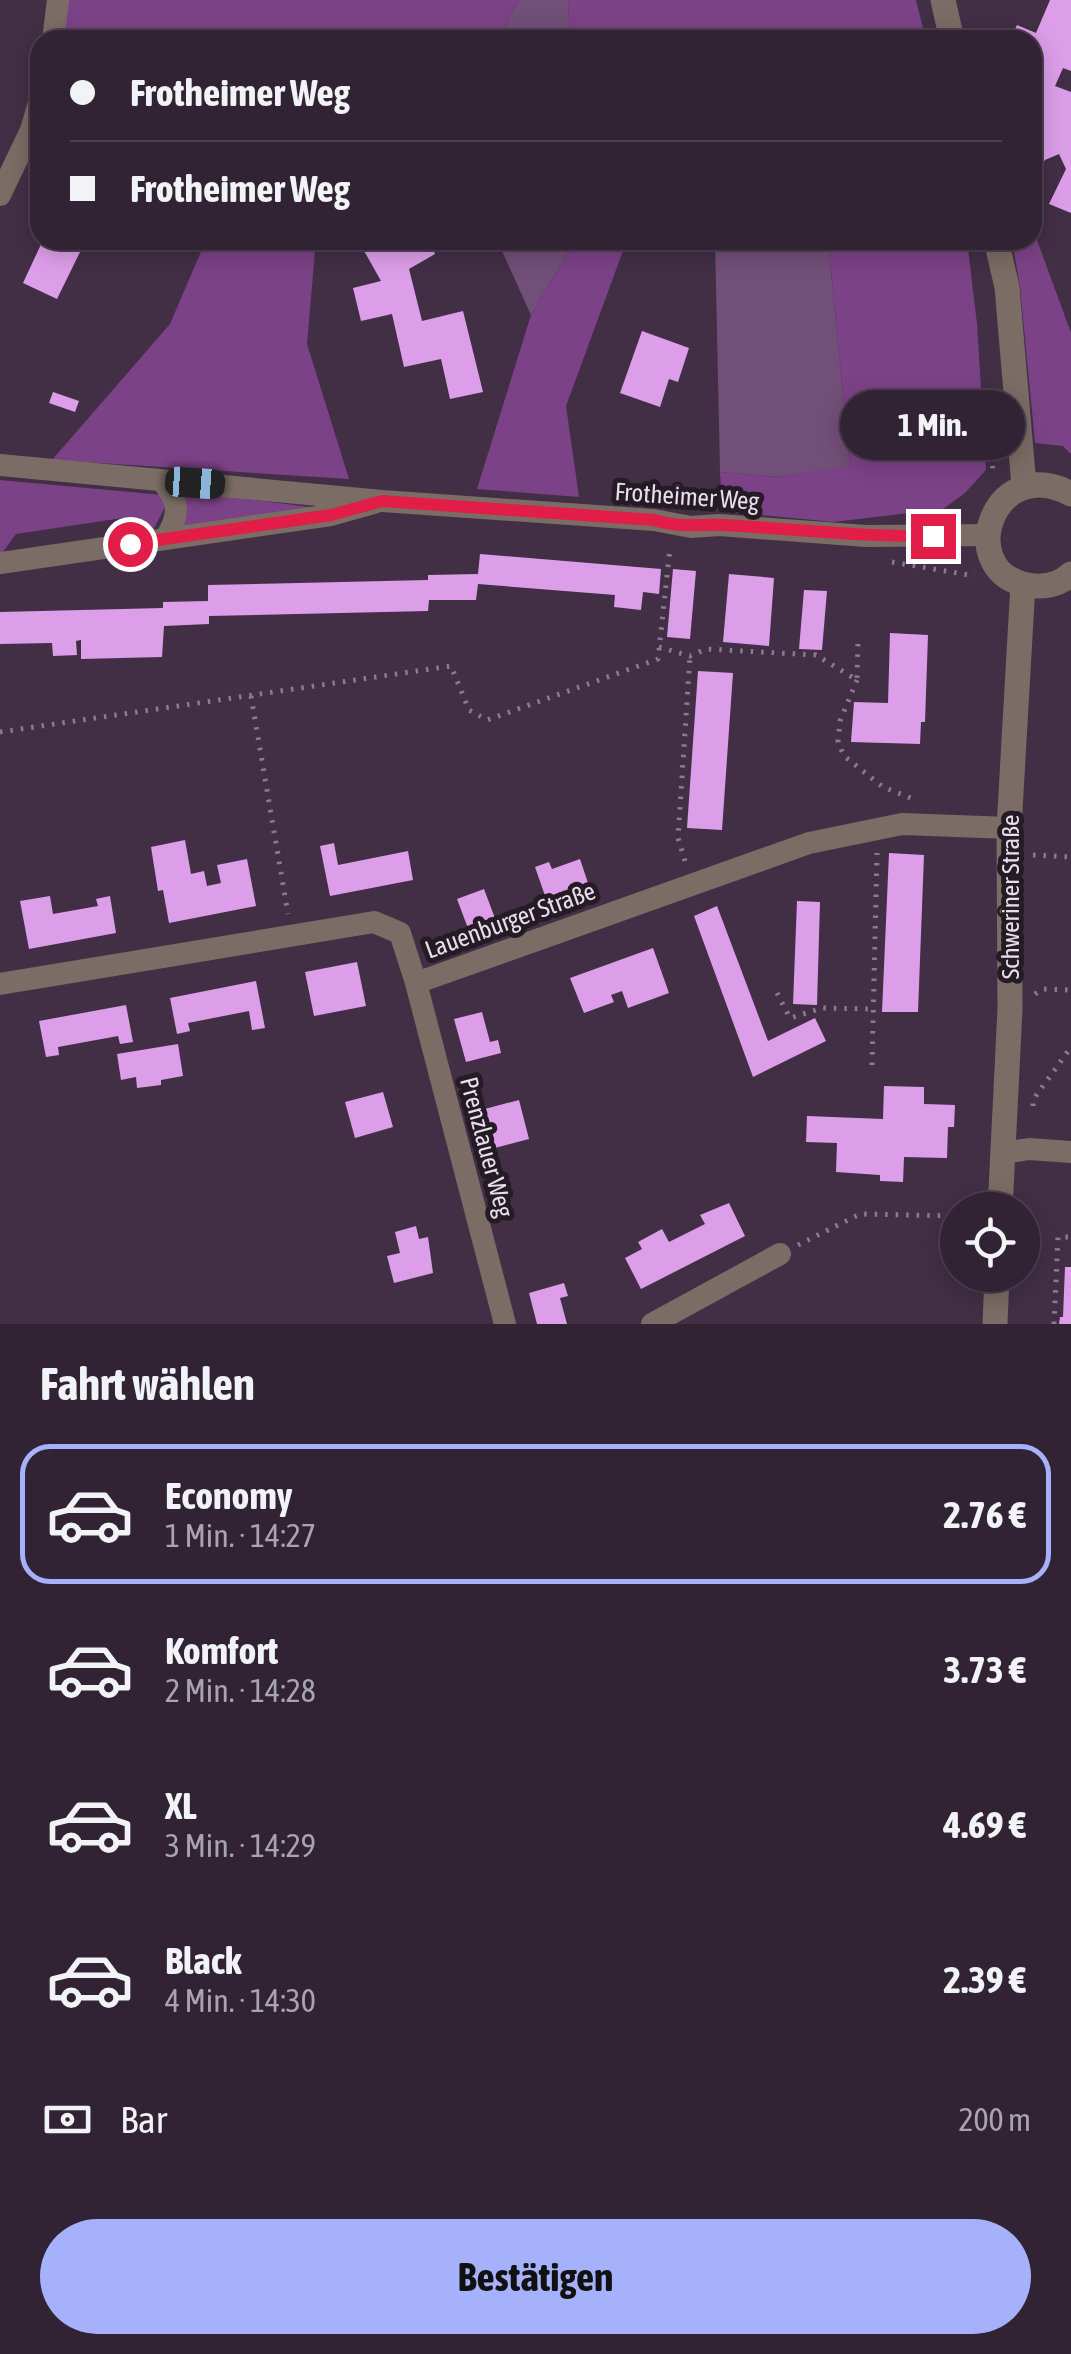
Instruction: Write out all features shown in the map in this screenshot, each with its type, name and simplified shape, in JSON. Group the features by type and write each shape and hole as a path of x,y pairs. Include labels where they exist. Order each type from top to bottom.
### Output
{"street":[{"path":"54,30 58,0"},
{"path":"943,0 950,30"},
{"path":"0,195 30,134"},
{"path":"998,250 1006,287 1024,486"},
{"name":"Frotheimer Weg","path":"0,466 382,501 654,520 672,526 718,525 866,536 988,535"},
{"path":"162,481 177,500 178,512 165,539"},
{"path":"1071,494 1048,485 1024,486 999,504 988,535 996,566 1023,584 1045,586 1071,574"},
{"name":"Frotheimer Weg","path":"0,563 331,515 382,501"},
{"name":"Schweriner Straße","path":"1005,1192 1016,1151 1009,841 1023,584"},
{"name":"Lauenburger Straße","path":"0,984 374,922 400,933 416,983 809,843 902,824 927,824 1009,841"},
{"name":"Prenzlauer Weg","path":"416,983 505,1324"},
{"path":"1016,1151 1071,1152"},
{"path":"652,1324 780,1254"},
{"path":"995,1324 996,1292"}],"path":[{"path":"0,732 451,666 469,710 487,720 658,658 672,526"},
{"path":"883,560 978,576"},
{"path":"858,642 857,680 840,721 838,742 844,756 883,786 922,802 927,824"},
{"path":"659,647 690,656 706,649 816,655 857,680"},
{"path":"690,656 678,838 692,883"},
{"path":"251,696 291,935"},
{"path":"872,1065 878,829"},
{"path":"1009,841 1071,857"},
{"path":"1010,1009 1043,989 1071,990"},
{"path":"777,993 790,1018 823,1008 874,1008"},
{"path":"1016,1151 1034,1100 1071,1047"},
{"path":"780,1254 860,1214 940,1216"},
{"path":"1054,1324 1058,1237 1071,1237"}],"shaded area":[{"path":"66,0 519,0 502,30 62,30"},
{"path":"519,0 568,0 570,30 502,30"},
{"path":"568,0 916,0 924,30 570,30"},
{"path":"202,250 315,250 307,344 349,479 52,460 170,324"},
{"path":"502,250 570,250 531,315"},
{"path":"570,250 623,250 566,406 579,497 477,489 531,315"},
{"path":"715,250 829,250 850,467 778,477 720,472"},
{"path":"829,250 968,250 986,470 965,493 943,509 833,522 722,511 720,472 778,477 850,466"},
{"path":"1014,250 1041,250 1071,333 1071,454 1063,446 1035,443"},
{"path":"0,480 163,495 165,507 153,530 125,536 136,523 129,517 16,534 0,556"},
{"path":"180,491 311,507 181,532"}],"building":[{"path":"1050,0 1071,0 1071,71 1063,68 1055,86 1071,92 1071,213 1049,204 1066,169 1059,154 1042,165 1042,30 1037,30"},
{"path":"38,250 81,250 57,299 23,283"},
{"path":"364,250 433,250 435,254 409,269 422,321 463,311 483,392 450,399 441,359 404,367 392,314 361,321 353,288 381,281"},
{"path":"642,331 689,348 678,382 669,379 660,407 620,393"},
{"path":"53,392 79,401 75,412 49,403"},
{"path":"480,554 661,569 659,594 643,592 641,610 614,607 615,595 478,584 476,600 429,600 428,611 209,616 209,624 164,626 162,657 81,659 81,640 76,641 77,655 53,656 52,643 0,644 0,612 163,608 163,602 208,601 208,585 428,580 428,575 478,574"},
{"path":"673,569 696,571 690,639 667,637"},
{"path":"729,574 774,578 769,646 723,642"},
{"path":"804,590 827,591 822,650 799,649"},
{"path":"890,633 928,635 925,722 921,722 920,744 851,742 854,702 888,703"},
{"path":"698,671 733,673 722,830 687,828"},
{"path":"185,840 191,874 204,871 207,886 221,883 217,865 247,859 256,906 169,923 163,890 158,891 151,847"},
{"path":"334,843 338,865 408,851 413,880 330,896 320,846"},
{"path":"889,853 924,855 918,1012 882,1012"},
{"path":"580,859 592,895 550,910 535,867 549,862 552,869"},
{"path":"484,889 499,929 472,939 457,899"},
{"path":"50,896 53,914 98,906 96,899 110,896 116,933 29,949 20,901"},
{"path":"797,901 820,902 817,1005 793,1004"},
{"path":"717,906 768,1041 815,1018 826,1041 753,1077 694,916"},
{"path":"653,948 669,993 628,1008 622,991 611,995 614,1002 584,1013 570,978"},
{"path":"357,962 366,1006 314,1016 305,972"},
{"path":"256,981 265,1028 252,1030 249,1011 188,1023 190,1031 177,1034 170,998"},
{"path":"126,1005 133,1042 120,1044 118,1036 58,1047 59,1055 46,1057 39,1021"},
{"path":"482,1012 490,1042 498,1040 501,1053 466,1062 454,1019"},
{"path":"178,1044 183,1076 161,1080 161,1085 137,1088 136,1077 121,1080 117,1054"},
{"path":"884,1086 924,1087 924,1104 955,1105 954,1127 948,1127 947,1158 904,1157 903,1182 880,1181 880,1175 836,1172 837,1143 806,1142 807,1116 883,1119"},
{"path":"383,1092 393,1127 355,1138 345,1102"},
{"path":"519,1100 529,1139 491,1149 481,1110"},
{"path":"729,1203 745,1236 641,1289 625,1258 642,1249 638,1242 662,1229 669,1242 705,1224 700,1215"},
{"path":"416,1226 419,1239 428,1237 433,1273 394,1283 387,1256 400,1253 395,1232"},
{"path":"1065,1267 1071,1267 1071,1324 1059,1324 1063,1317"},
{"path":"564,1283 568,1296 560,1298 567,1324 537,1324 529,1293"}],"route":[{"path":"130,544 331,515 382,501 654,520 691,528 718,525 866,536 933,536"}]}
